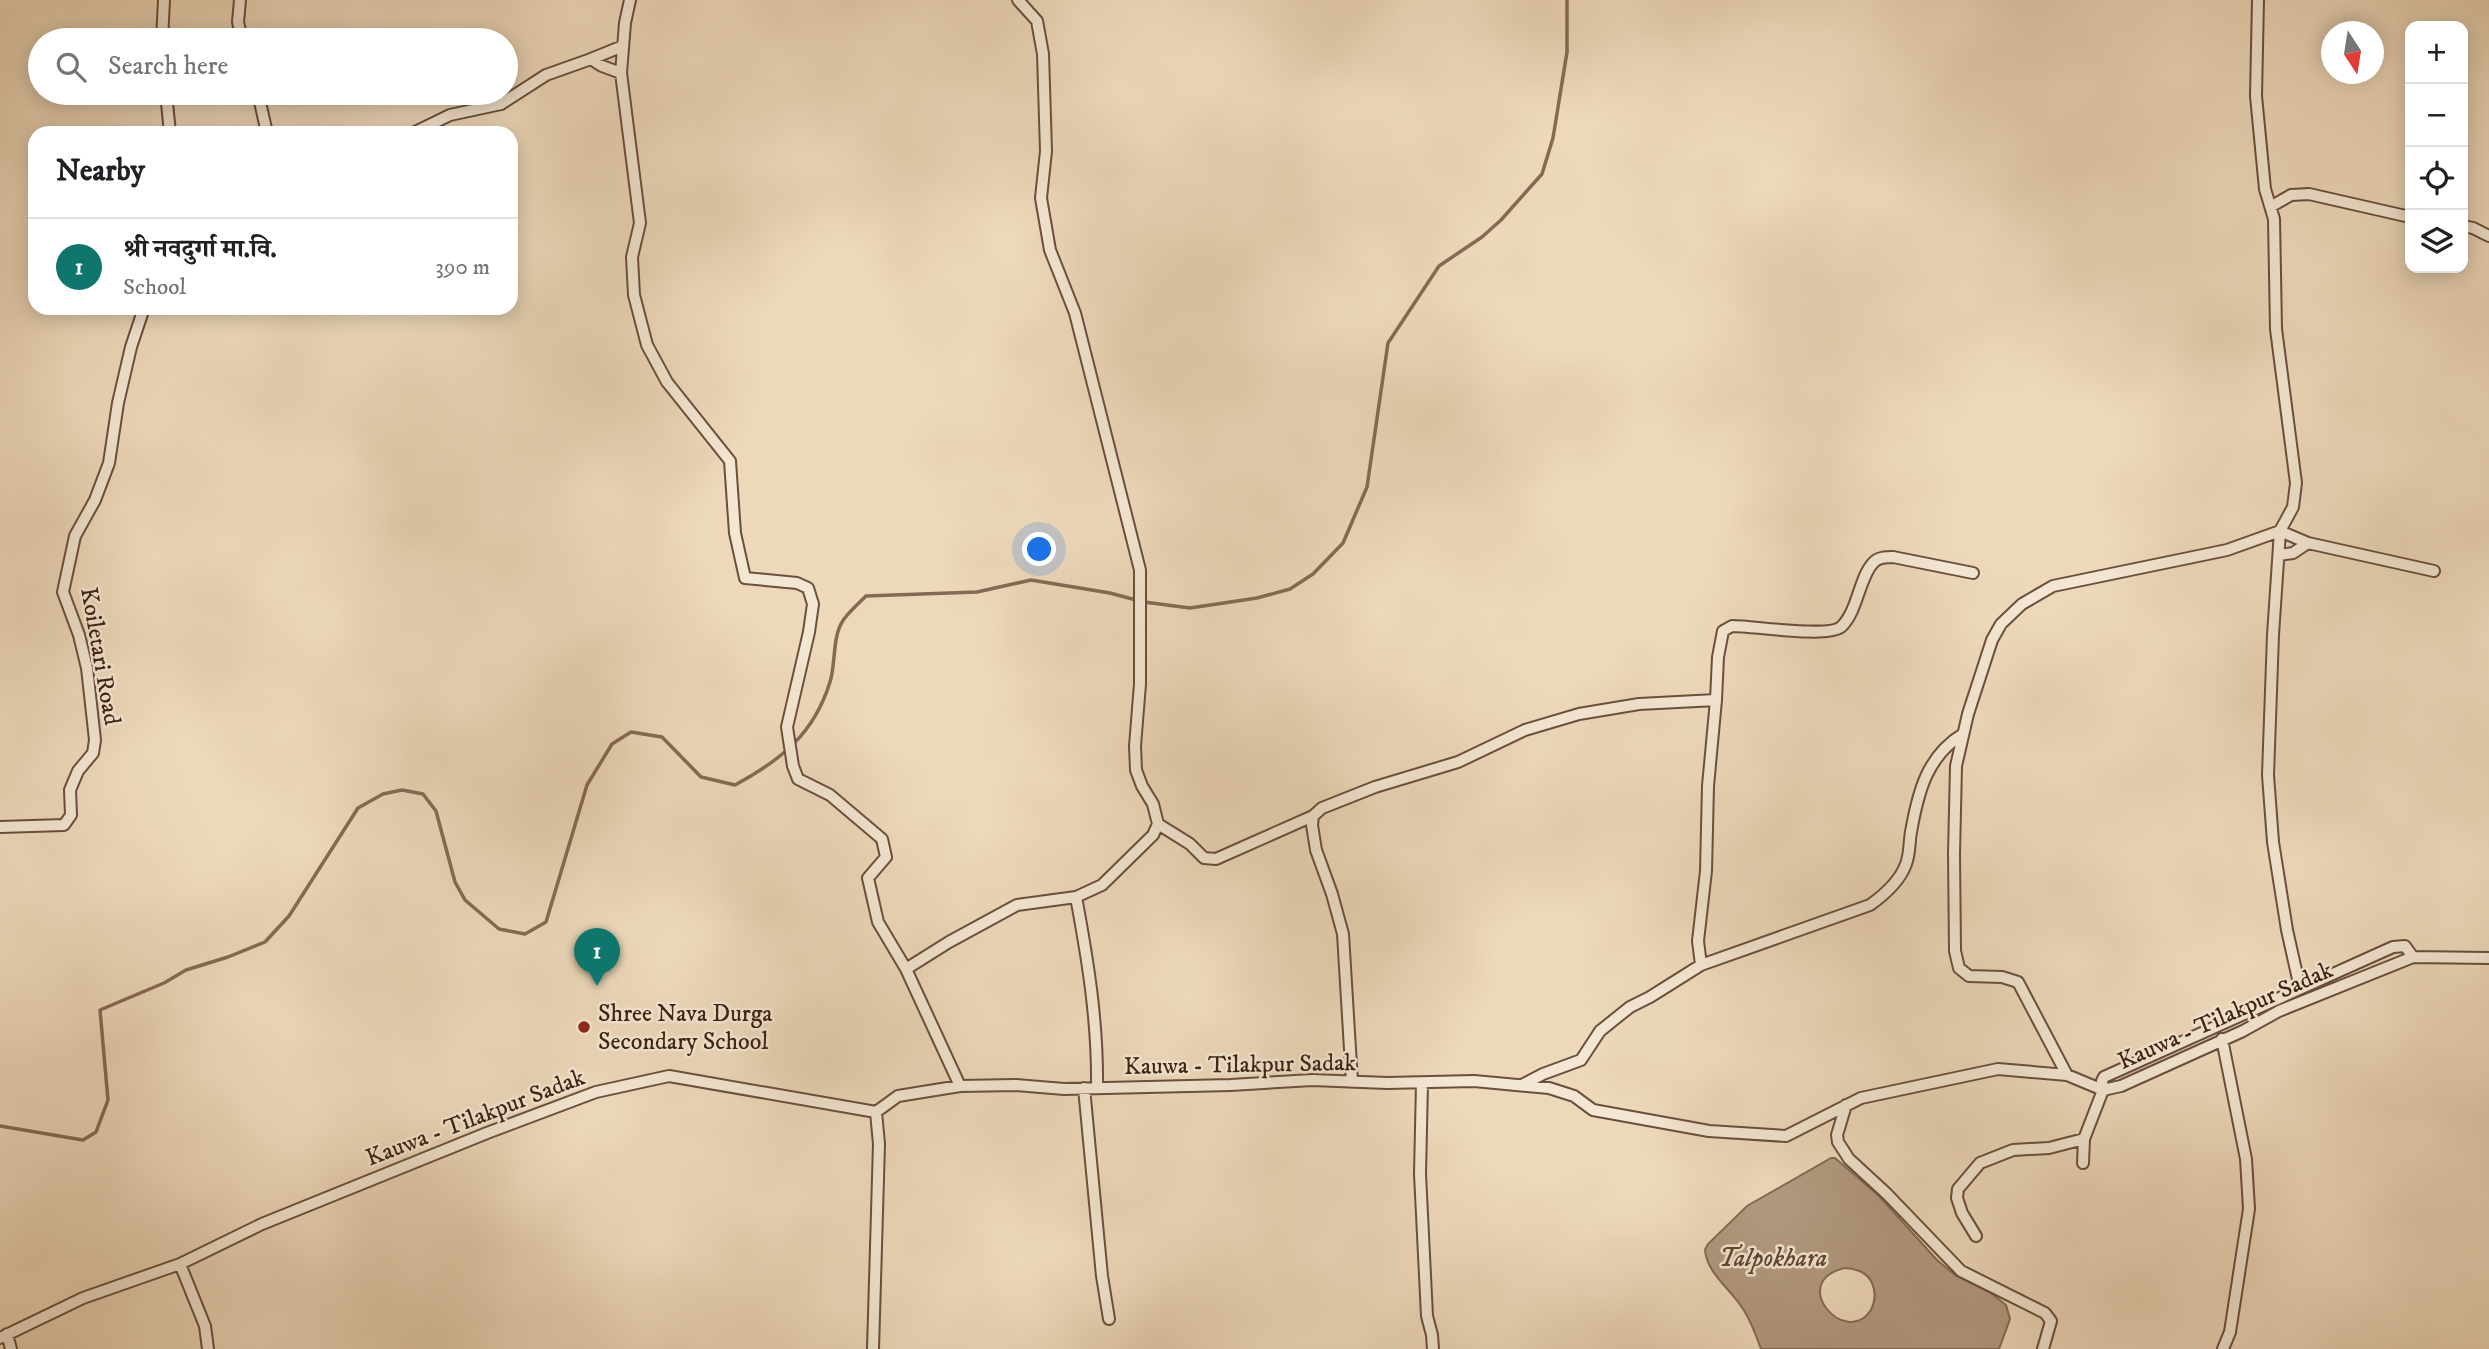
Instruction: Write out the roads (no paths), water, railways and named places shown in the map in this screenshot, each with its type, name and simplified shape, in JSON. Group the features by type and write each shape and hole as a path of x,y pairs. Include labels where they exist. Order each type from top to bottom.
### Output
{"street":[{"path":"163,28 164,0"},
{"path":"239,28 240,0"},
{"path":"631,0 625,23 621,73 640,223 632,257 634,295 647,345 667,382 730,461 734,533 746,578 797,583 808,588 813,604 798,687 787,727 798,779 830,795 882,839 886,857 868,878 878,922 906,969 960,1086"},
{"path":"906,969 1017,905 1076,897 1102,885 1153,835 1158,824 1153,804 1136,770 1140,570 1074,313 1050,250 1041,198 1046,151 1043,54 1037,21 1018,0"},
{"path":"2258,0 2256,96 2265,189 2272,206 2276,329 2296,483 2293,507 2280,531 2268,775 2273,842 2287,930 2300,988"},
{"path":"518,93 546,75 623,46"},
{"path":"591,59 621,73"},
{"path":"167,105 169,126"},
{"path":"261,105 265,126"},
{"path":"427,126 450,115 496,105"},
{"path":"2272,206 2291,195 2309,194 2405,216"},
{"path":"2468,227 2489,236"},
{"name":"Koiletari Road","path":"0,827 64,825 71,815 71,790 78,771 93,753 95,740 87,668 64,592 75,536 95,500 108,463 131,346 142,315"},
{"path":"2067,1075 2018,982 2002,977 1969,976 1959,968 1955,951 1956,766 1992,640 2001,624 2022,604 2053,586 2227,550 2280,531 2308,543 2434,571"},
{"path":"2279,555 2292,553 2308,543"},
{"path":"1701,965 1698,941 1706,871 1708,786 1719,642 1723,631 1732,626 1814,632 1831,631 1841,627 1855,604 1873,562 1882,557 1973,573"},
{"path":"1158,824 1190,844 1204,858 1216,859 1312,816 1322,808 1375,787 1447,766 1525,730 1579,714 1639,704 1716,700"},
{"path":"1522,1085 1581,1060 1600,1031 1630,1007 1650,998 1701,965 1870,905 1880,898 1896,881 1907,862 1916,803 1932,764 1946,745 1964,734"},
{"path":"1312,816 1316,850 1343,934 1352,1082"},
{"path":"1076,897 1090,971 1098,1050 1097,1088"},
{"path":"2083,1163 2084,1139 2103,1090 2104,1077 2393,947 2405,946 2413,957"},
{"name":"Kauwa - Tilakpur Sadak","path":"4,1336 83,1298 180,1264 262,1224 487,1133 596,1092 670,1076 876,1112 898,1096 960,1086 1097,1088 1312,1080 1422,1083 1474,1081 1549,1088 1574,1096 1593,1110 1709,1131 1786,1136 1861,1098 1998,1069 2067,1075 2103,1090 2121,1086 2300,1002 2413,957 2489,958"},
{"path":"2222,1039 2246,1159 2249,1209 2230,1332 2223,1349"},
{"path":"1422,1083 1420,1174 1427,1316 1433,1349"},
{"path":"1084,1088 1102,1276 1109,1319"},
{"path":"1846,1105 1837,1135 1838,1142 1849,1159 1887,1194 1961,1271 2045,1312 2051,1321 2043,1349"},
{"path":"873,1349 879,1144 876,1112"},
{"path":"1976,1236 1962,1213 1957,1198 1958,1189 1980,1163 2013,1150 2049,1148 2084,1139"},
{"path":"180,1264 205,1326 208,1349"},
{"path":"4,1336 11,1349"}],"water":[{"name":"Talpokhara","path":"1835,1158 1878,1195 1937,1260 1955,1275 1991,1293 2006,1305 2010,1319 1999,1349 1761,1349 1746,1314 1710,1267 1705,1250 1747,1206","holes":["1849,1268 1870,1279 1874,1297 1871,1310 1860,1320 1848,1322 1836,1317 1826,1308 1821,1297 1821,1286 1828,1275"]}],"waterway":[{"path":"1144,602 1190,608 1257,598 1290,589 1313,574 1343,543 1367,487 1388,343 1439,266 1482,237 1542,174 1553,138 1567,52 1567,0"},
{"path":"0,1126 83,1140 96,1132 108,1100 100,1010 164,983 186,970 265,942 289,916 358,808 383,794 402,790 423,794 436,811 455,882 465,900 499,929 525,934 546,922 587,785 612,744 631,732 662,737 701,777 735,785 752,776 794,744 815,717 830,682 840,626 866,596 977,592 1031,580 1136,600"}],"place":[{"name":"श्री नवदुर्गा मा.वि.","path":"597,986"},
{"name":"Shree Nava Durga Secondary School","path":"584,1027"}]}
